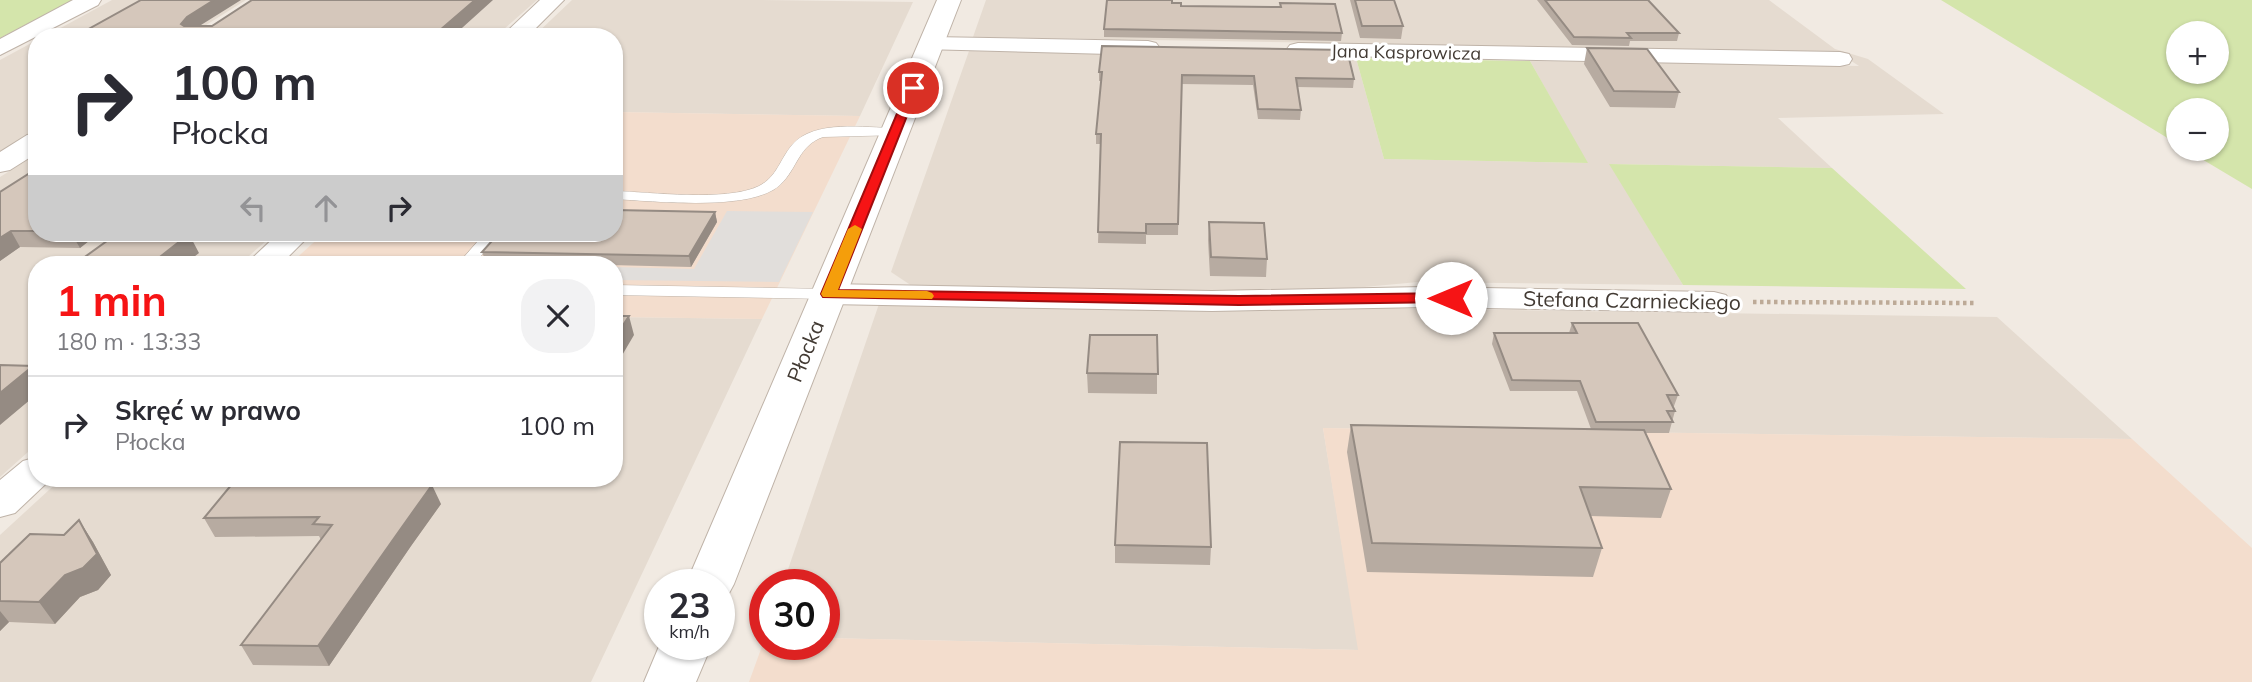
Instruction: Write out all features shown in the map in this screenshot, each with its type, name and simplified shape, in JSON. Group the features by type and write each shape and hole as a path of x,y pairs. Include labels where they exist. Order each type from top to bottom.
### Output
{"street":[{"path":"38,28 90,0"},
{"path":"523,28 553,0"},
{"name":"Płocka","path":"716,569 949,0"},
{"path":"0,48 28,33"},
{"path":"931,44 1166,48"},
{"name":"Jana Kasprowicza","path":"1276,50 1840,59"},
{"path":"0,164 28,147"},
{"path":"271,256 287,242"},
{"name":"Stefana Czarnieckiego","path":"828,294 1212,300 1425,297 1714,302"},
{"path":"0,503 28,478"},
{"path":"670,682 679,660"}],"lane":[{"path":"623,195 715,198 747,195 765,190 775,182 797,144 809,136 821,133 895,132"},
{"path":"473,256 485,242"},
{"path":"623,290 828,294"}],"path":[{"name":"Stefana Czarnieckiego","path":"1714,302 1974,303"}],"shaded area":[{"path":"112,0 246,0 201,28 61,28"},
{"path":"278,0 537,0 505,28 234,28"},
{"path":"572,0 913,2 860,116 623,112 623,28 542,28"},
{"path":"986,0 1769,0 1835,49 1868,59 1944,114 1778,118 1832,168 1610,164 1683,285 1418,282 1300,293 915,288 891,272 969,51 1356,58 1384,159 1587,163 1530,61 1859,66 1842,55 1700,49 973,37"},
{"path":"28,45 28,135 0,152 0,60"},
{"path":"623,112 860,116 762,319 623,317 623,256 299,256 314,242 623,242"},
{"path":"28,160 28,242 265,242 249,256 28,256 28,452 0,477 0,177"},
{"path":"727,211 813,212 779,282 623,280 623,267 694,269"},
{"path":"880,301 1997,317 2132,439 1323,428 1359,650 840,638 840,569 788,569"},
{"path":"623,317 762,319 591,682 0,682 0,535 52,487 623,487"},
{"path":"1323,428 2132,439 2252,548 2252,682 749,682 757,660 840,660 840,638 1358,650"}],"green space":[{"path":"0,0 73,0 0,38"},
{"path":"1941,0 2252,0 2252,189 2205,161 2229,161 2229,98 2166,98 2166,137"},
{"path":"1356,58 1530,61 1588,163 1384,159"},
{"path":"1609,164 1832,168 1966,289 1683,285"}],"building":[{"path":"141,0 214,0 187,17 181,24 212,26 252,0 475,0 442,28 90,28"},
{"path":"1107,0 1172,0 1172,3 1181,3 1181,6 1281,7 1280,3 1335,4 1342,33 1104,29"},
{"path":"1355,0 1394,0 1403,26 1362,26"},
{"path":"1545,0 1648,0 1679,33 1627,33 1631,38 1574,37"},
{"path":"1102,46 1347,50 1354,79 1296,78 1301,110 1258,109 1254,76 1182,75 1178,224 1146,224 1146,233 1098,232 1101,134 1096,134"},
{"path":"1587,48 1647,49 1679,92 1614,91"},
{"path":"28,174 28,231 11,231 0,238 0,192"},
{"path":"623,210 715,212 689,256 482,252 491,242 623,242"},
{"path":"1209,222 1264,223 1267,259 1211,257"},
{"path":"106,242 179,242 161,256 86,256"},
{"path":"1572,323 1638,323 1678,395 1667,395 1675,411 1667,411 1673,422 1596,422 1580,381 1512,380 1494,333 1577,333"},
{"path":"1090,335 1157,335 1158,374 1087,373"},
{"path":"0,365 28,366 28,370 0,393"},
{"path":"1351,425 1644,430 1671,489 1580,487 1602,548 1372,543"},
{"path":"1120,442 1207,443 1211,547 1115,545"},
{"path":"230,487 431,487 318,646 241,645 332,525 313,524 319,517 204,518"},
{"path":"79,520 97,554 83,568 65,575 39,602 0,601 0,563 30,534 64,535"}],"slow traffic":[{"path":"855,229 828,294 927,296"}],"route":[{"path":"913,88 828,294 1239,301 1451,298"}]}
